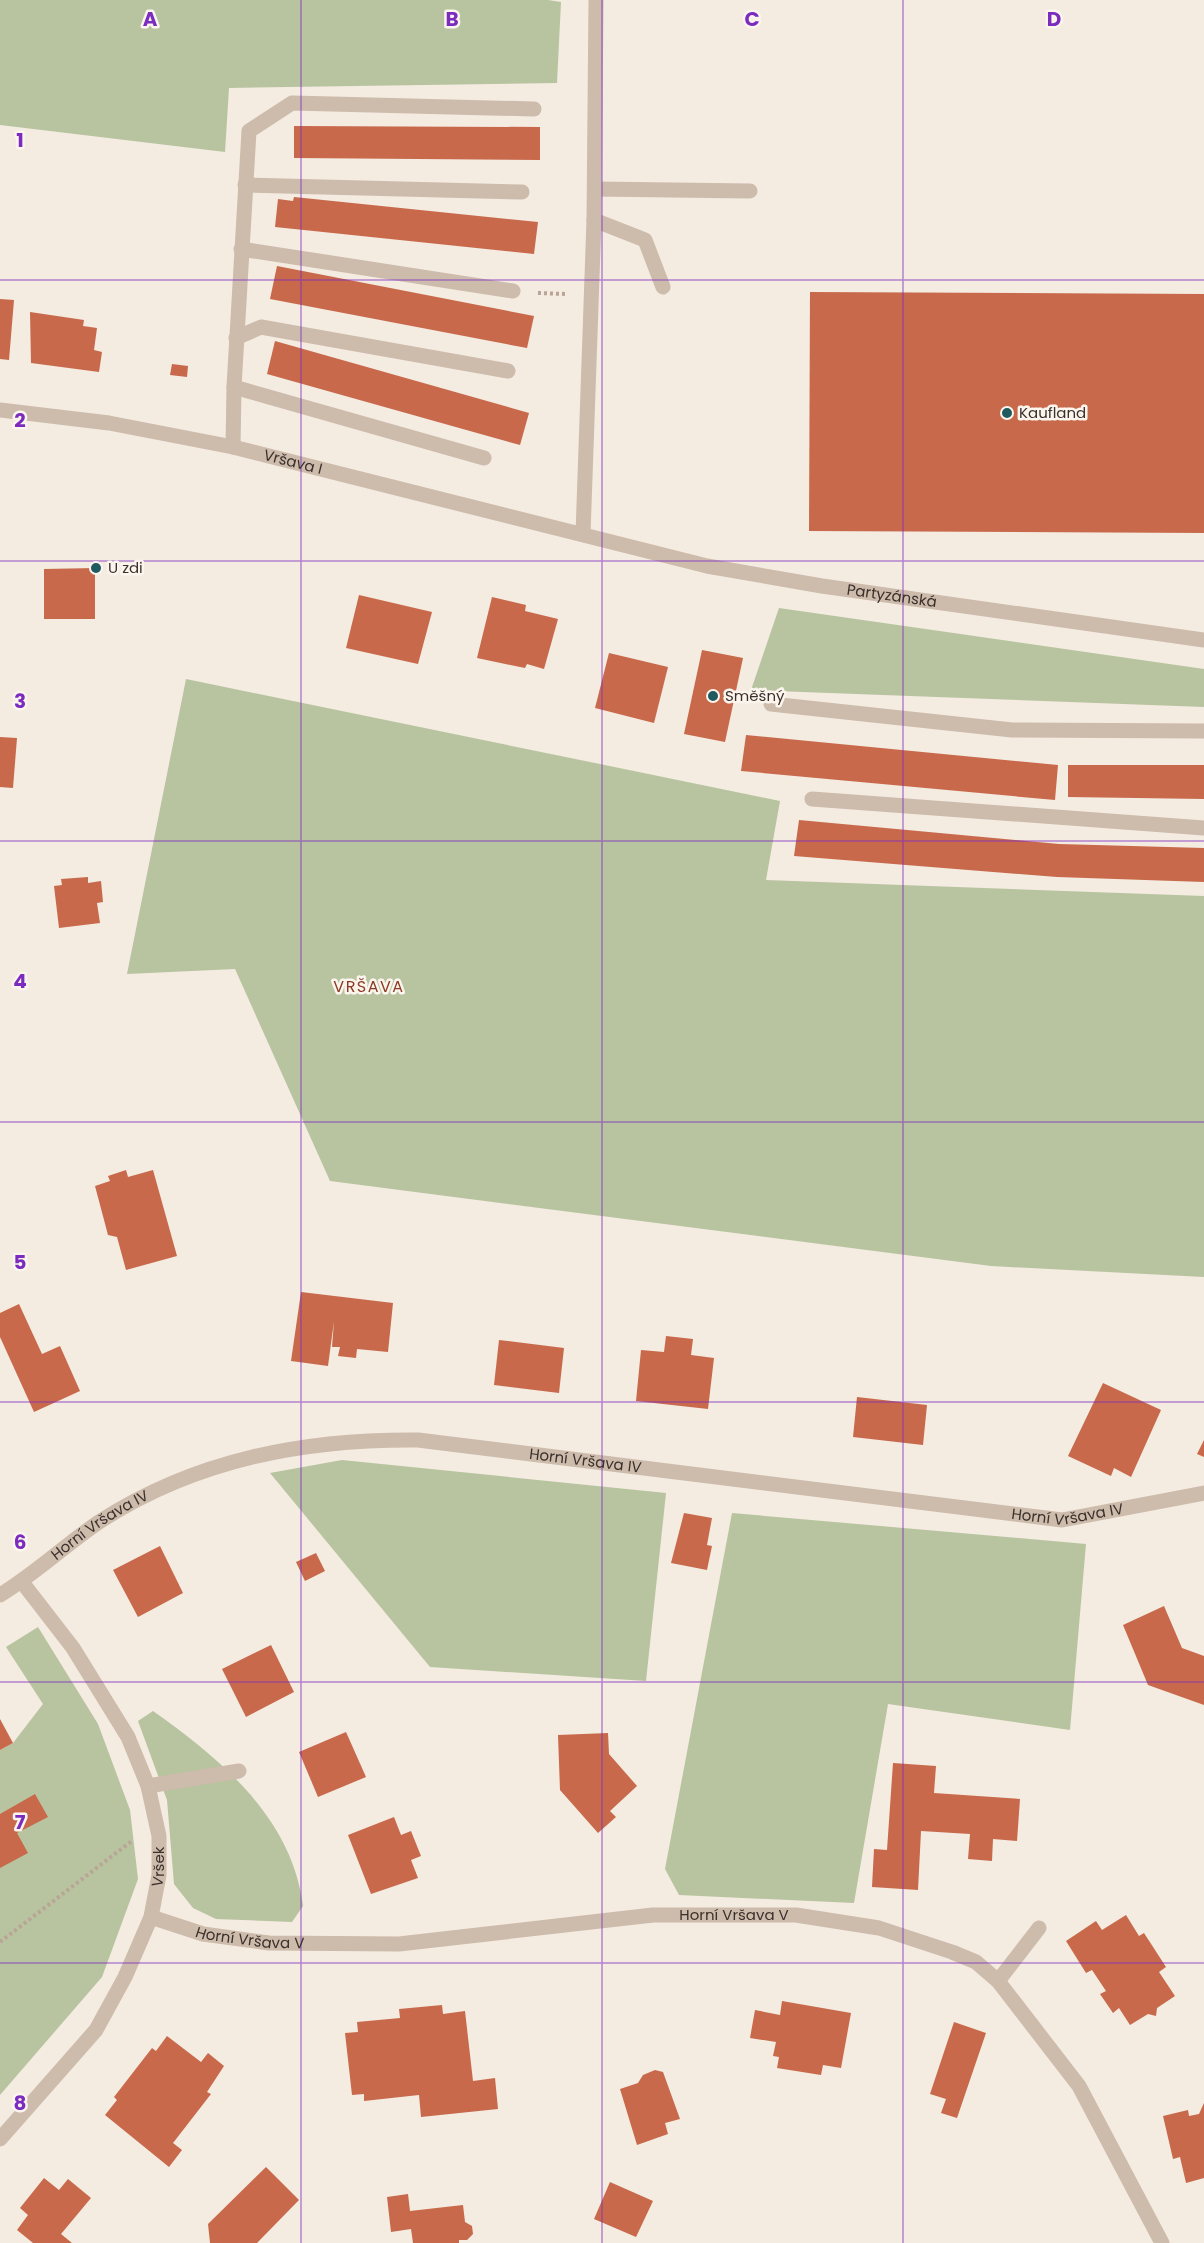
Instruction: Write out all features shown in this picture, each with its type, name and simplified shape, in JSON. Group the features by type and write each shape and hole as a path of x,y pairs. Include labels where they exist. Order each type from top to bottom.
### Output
{"street":[{"path":"583,534 595,189 596,0"},
{"path":"233,447 236,338 249,131 292,103 534,109"},
{"path":"245,184 522,192"},
{"path":"595,189 750,191"},
{"path":"594,219 645,240 663,286"},
{"path":"241,249 513,291"},
{"path":"236,338 261,327 508,371"},
{"path":"234,387 484,458"},
{"name":"Vršava I","path":"0,410 109,423 233,447 583,534"},
{"name":"Partyzánská","path":"583,534 707,566 776,578 1204,640"},
{"path":"771,704 1012,730 1204,731"},
{"path":"812,799 1204,828"},
{"name":"Horní Vršava IV","path":"0,1595 22,1582 57,1552 101,1521 165,1487 225,1463 267,1452 356,1439 418,1440 1062,1520 1204,1493"},
{"name":"Vršek","path":"0,2139 96,2030 125,1977 151,1917 159,1875 159,1836 148,1786 128,1737 73,1648 22,1582"},
{"path":"148,1786 239,1771"},
{"name":"Horní Vršava V","path":"151,1917 203,1934 269,1942 399,1944 653,1915 796,1915 879,1928 942,1948 976,1962 998,1981 1079,2086 1162,2243"},
{"path":"998,1981 1039,1928"}],"path":[{"path":"513,291 591,296"},
{"path":"0,1942 156,1822"}],"green space":[{"path":"0,0 548,0 561,2 557,83 229,88 225,152 0,125"},
{"path":"779,608 1204,669 1204,707 751,690"},
{"path":"186,679 780,801 766,880 1204,896 1204,1277 991,1266 330,1181 235,969 127,974"},
{"path":"342,1460 666,1493 646,1681 430,1667 270,1473"},
{"path":"732,1513 1086,1544 1070,1730 888,1704 854,1903 679,1895 665,1869"},
{"path":"38,1627 98,1724 130,1810 138,1879 102,1977 0,2095 0,1750 13,1743 43,1704 6,1647"},
{"path":"153,1711 204,1749 249,1794 269,1818 296,1874 303,1906 292,1922 216,1919 193,1908 174,1884 167,1800 138,1721"}],"building":[{"path":"294,126 540,127 540,160 294,158"},
{"path":"294,197 538,222 534,254 275,227 278,199 293,201"},
{"path":"277,266 534,316 527,348 270,299"},
{"name":"Kaufland","path":"810,292 1204,294 1204,533 809,531"},
{"path":"0,299 14,300 9,360 0,359"},
{"path":"30,312 84,320 83,326 97,328 94,350 102,352 99,372 31,363"},
{"path":"275,341 529,413 520,445 267,374"},
{"path":"172,364 188,366 187,377 170,375"},
{"path":"95,568 95,619 44,619 44,569"},
{"path":"359,595 432,612 418,664 346,648"},
{"path":"492,597 526,605 525,611 558,619 544,669 527,664 525,668 477,658"},
{"name":"Směšný","path":"702,650 743,658 725,742 684,734"},
{"path":"609,653 668,667 654,723 595,708"},
{"path":"746,735 1058,765 1055,800 741,771"},
{"path":"0,737 17,738 13,788 0,787"},
{"path":"1068,765 1204,765 1204,799 1068,797"},
{"path":"799,820 1059,844 1204,848 1204,882 1057,877 794,856"},
{"path":"88,877 88,883 101,881 103,902 97,903 100,923 59,928 54,886 62,885 61,879"},
{"path":"126,1170 128,1177 153,1170 177,1256 126,1270 117,1237 108,1235 95,1186 110,1181 108,1176"},
{"path":"301,1292 393,1303 388,1352 357,1349 356,1358 338,1356 340,1347 332,1347 334,1321 328,1366 291,1361"},
{"path":"19,1304 42,1354 60,1346 80,1391 34,1412 0,1337 0,1313"},
{"path":"666,1336 693,1339 691,1355 714,1358 708,1409 636,1401 641,1350 664,1352"},
{"path":"499,1340 564,1348 559,1393 494,1385"},
{"path":"1103,1383 1161,1410 1131,1477 1114,1468 1111,1476 1068,1456"},
{"path":"857,1397 927,1405 923,1445 853,1437"},
{"path":"1204,1440 1204,1457 1197,1454"},
{"path":"684,1513 712,1518 707,1545 712,1546 707,1570 671,1563"},
{"path":"160,1546 183,1593 138,1617 113,1570"},
{"path":"316,1553 325,1571 305,1581 296,1562"},
{"path":"1164,1606 1182,1648 1204,1656 1204,1705 1148,1685 1123,1625"},
{"path":"271,1645 294,1692 246,1717 222,1669"},
{"path":"0,1719 13,1743 0,1750"},
{"path":"346,1732 366,1777 318,1797 299,1752"},
{"path":"608,1733 609,1754 637,1786 610,1811 616,1817 598,1833 560,1790 558,1735"},
{"path":"893,1763 936,1766 934,1793 1020,1799 1017,1841 993,1839 992,1861 968,1859 970,1834 921,1831 918,1890 872,1887 874,1849 887,1850"},
{"path":"35,1794 48,1817 17,1833 28,1853 0,1868 0,1814"},
{"path":"394,1817 401,1835 411,1831 421,1856 411,1860 418,1878 371,1894 348,1835"},
{"path":"1126,1915 1139,1936 1144,1933 1166,1967 1159,1972 1175,1996 1157,2008 1156,2016 1148,2014 1130,2025 1119,2008 1113,2013 1100,1994 1106,1991 1092,1970 1086,1973 1066,1941 1096,1921 1102,1930"},
{"path":"782,2001 851,2013 841,2068 823,2065 821,2075 777,2068 779,2057 773,2056 776,2042 750,2038 755,2010 780,2015"},
{"path":"442,2005 443,2014 465,2011 473,2081 495,2078 498,2109 421,2117 419,2095 364,2101 364,2094 352,2095 345,2033 358,2032 357,2022 400,2018 399,2009"},
{"path":"954,2022 986,2033 957,2118 941,2113 946,2099 930,2094"},
{"path":"167,2036 201,2062 208,2053 224,2066 207,2092 211,2094 173,2143 182,2150 169,2167 105,2115 117,2100 114,2097 152,2048 156,2051"},
{"path":"655,2070 663,2072 680,2119 665,2123 668,2134 637,2145 620,2089 638,2083 643,2075"},
{"path":"1204,2103 1204,2178 1186,2183 1180,2157 1173,2159 1163,2116 1188,2110 1189,2116 1199,2114"},
{"path":"266,2167 299,2200 257,2243 210,2243 208,2224"},
{"path":"44,2178 59,2190 68,2179 91,2198 61,2234 72,2243 33,2243 17,2230 28,2215 20,2208"},
{"path":"610,2182 653,2201 636,2237 594,2219"},
{"path":"408,2194 410,2211 463,2205 465,2222 472,2226 473,2234 467,2240 459,2240 459,2243 413,2243 411,2229 391,2232 387,2197"}],"place":[{"name":"Kaufland","path":"1007,413"},
{"name":"U zdi","path":"96,568"},
{"name":"Směšný","path":"713,696"}],"district":[{"name":"VRŠAVA","path":"369,986"}]}
